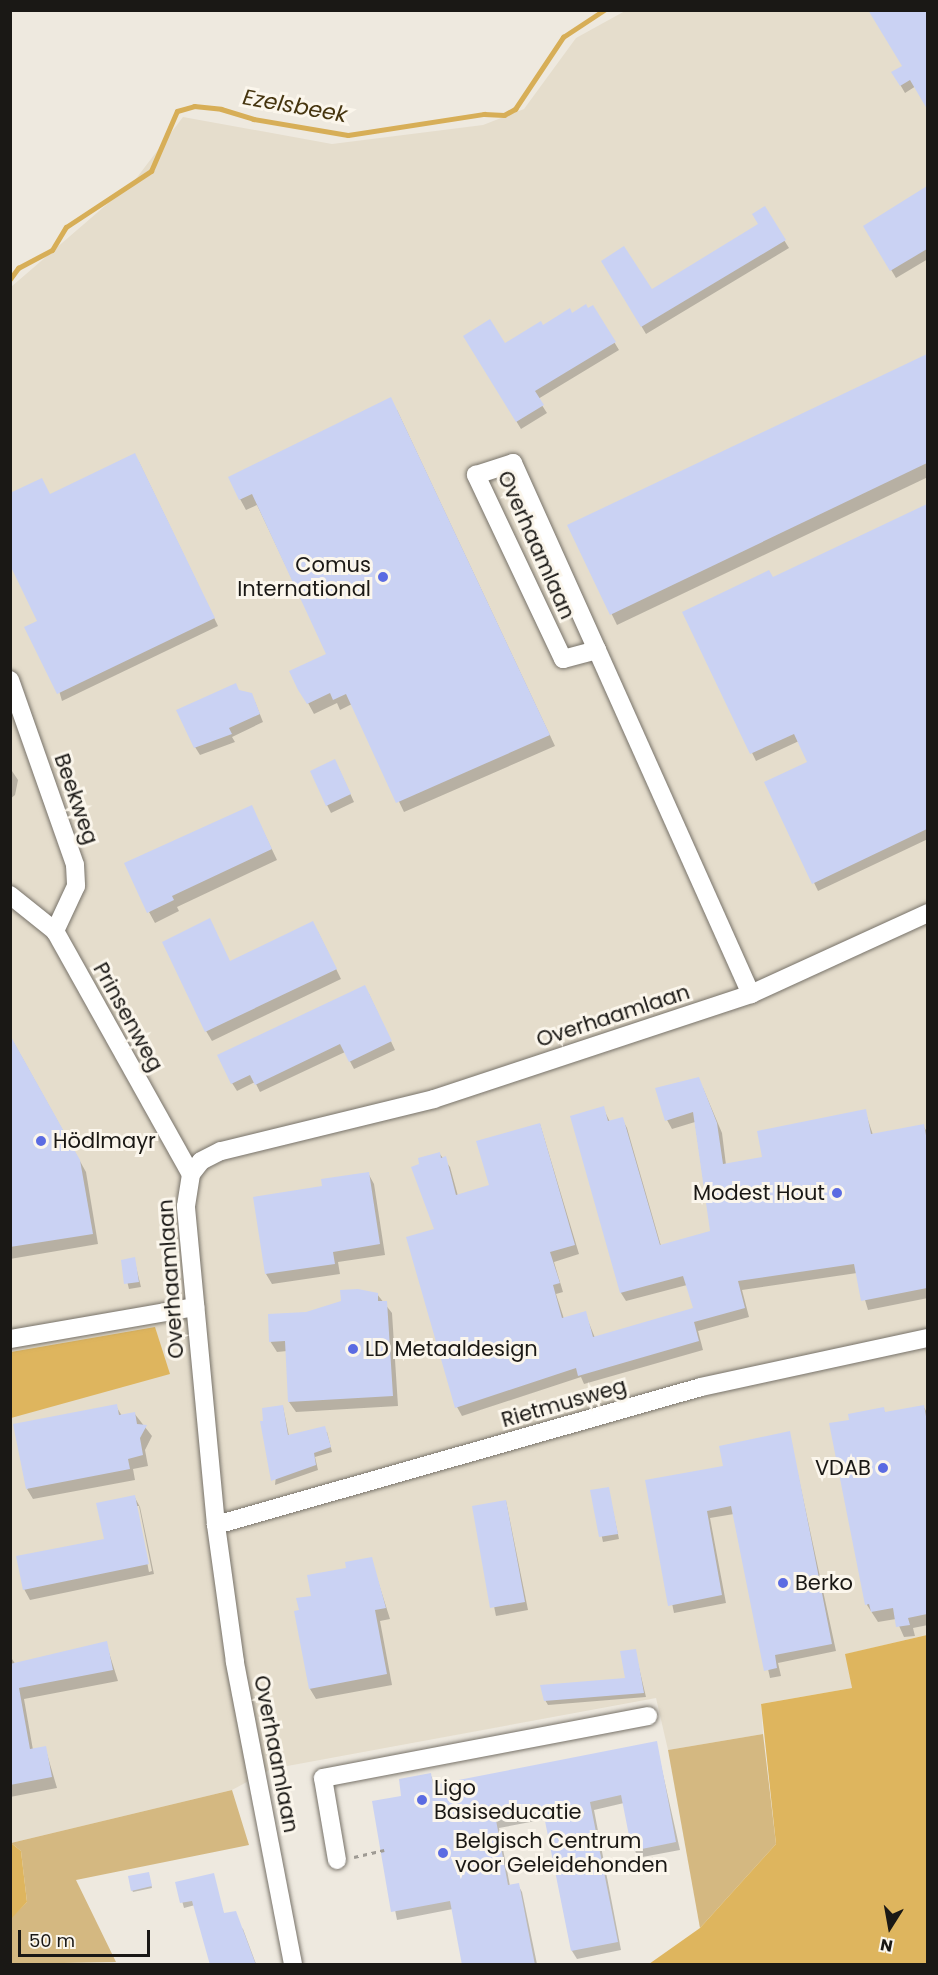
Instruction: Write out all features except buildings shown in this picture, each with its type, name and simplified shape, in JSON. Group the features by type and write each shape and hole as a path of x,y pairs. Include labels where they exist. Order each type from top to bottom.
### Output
{"street":[{"name":"Overhaamlaan","path":"597,650 563,659 476,475 513,463 597,650 751,994"},
{"name":"Beekweg","path":"10,680 75,865 76,886 55,931"},
{"name":"Prinsenweg","path":"10,895 55,931 191,1174"},
{"name":"Overhaamlaan","path":"293,1965 235,1662 216,1525 186,1206 191,1174 201,1161 221,1151 434,1099 751,994 927,913"},
{"path":"10,1339 195,1307"},
{"name":"Rietmusweg","path":"216,1525 700,1387 927,1338"},
{"path":"337,1860 323,1778 648,1716"}],"path":[{"path":"337,1860 384,1850"}],"shaded area":[{"path":"625,11 927,11 927,1635 846,1654 852,1688 761,1704 763,1734 668,1750 656,1698 271,1769 232,1790 11,1843 11,287 135,180 183,117 332,144 483,125 524,109 576,38"},
{"path":"155,1327 170,1374 11,1418 11,1352"},
{"path":"927,1635 927,1964 649,1964 700,1928 776,1844 761,1704 852,1688 845,1654"},
{"path":"763,1734 776,1844 700,1928 668,1750"},
{"path":"232,1790 249,1845 76,1880 116,1962 11,1964 10,1919 27,1902 21,1851 11,1843"},
{"path":"11,1843 21,1851 27,1902 11,1919"}],"waterway":[{"name":"Ezelsbeek","path":"10,279 18,268 52,250 66,227 151,171 177,111 194,106 221,109 253,119 348,135 484,114 504,115 515,109 563,37 604,10"}],"place":[{"name":"Comus International","path":"383,577"},
{"name":"Hödlmayr","path":"41,1141"},
{"name":"Modest Hout","path":"837,1193"},
{"name":"LD Metaaldesign","path":"353,1349"},
{"name":"VDAB","path":"883,1468"},
{"name":"Berko","path":"783,1583"},
{"name":"Ligo Basiseducatie","path":"422,1800"},
{"name":"Belgisch Centrum voor Geleidehonden","path":"443,1853"}]}
